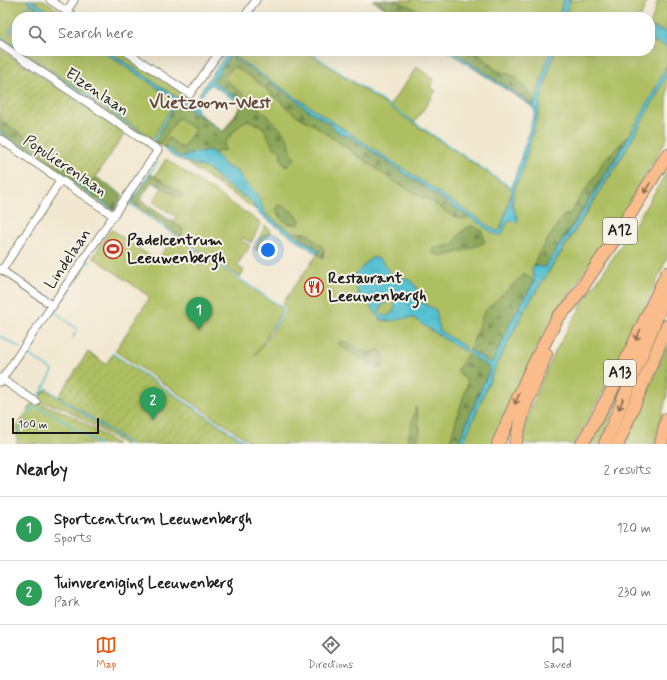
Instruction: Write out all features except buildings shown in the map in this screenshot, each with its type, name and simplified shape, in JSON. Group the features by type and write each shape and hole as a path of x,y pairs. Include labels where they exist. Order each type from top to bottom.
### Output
{"highway":[{"name":"A12","path":"498,444 539,351 558,317 570,305 636,206 667,155"},
{"name":"A13","path":"582,444 611,392 667,273"},
{"path":"605,444 667,292"},
{"name":"A12","path":"515,444 533,384 549,349 565,320 570,305"},
{"path":"618,444 667,326"},
{"path":"661,441 667,419"}],"street":[{"path":"50,0 67,11 74,0"},
{"path":"248,12 256,0"},
{"name":"Elzenlaan","path":"0,44 12,52"},
{"name":"Elzenlaan","path":"18,56 158,150"},
{"path":"133,56 190,94 217,56"},
{"name":"Populierenlaan","path":"0,139 114,216"},
{"name":"Lindelaan","path":"1,380 53,306 158,150"},
{"path":"53,306 1,270 61,180"},
{"path":"1,380 36,402"}],"green space":[{"path":"0,0 26,0 29,4 23,12 12,12 12,27 8,33 10,34 12,31 12,44 0,36"},
{"path":"32,0 44,0 62,12 50,12"},
{"path":"372,0 647,0 643,12 390,12"},
{"path":"375,0 396,1 407,5 418,12 393,12"},
{"path":"658,0 667,0 667,33 655,28 654,12"},
{"path":"31,5 33,5 44,12 26,12"},
{"path":"655,35 667,40 667,69 626,146 541,277 505,341 460,444 253,444 115,351 150,297 93,257 111,229 157,261 174,235 283,309 254,357 287,310 282,304 319,252 160,145 156,146 21,56 27,56 159,145 154,141 177,101 223,132 242,104 209,81 228,56 313,56 513,190 500,231 495,231 497,234 502,232 536,108 458,56 655,56"},
{"path":"0,38 12,46 12,50 0,42"},
{"path":"0,49 125,133 93,181 0,120"},
{"path":"29,56 110,56 174,99 174,102 152,138"},
{"path":"115,56 127,56 196,102 187,104"},
{"path":"229,56 231,56 292,97 309,111 329,123 338,132 352,138 469,217 462,219 454,217 432,202 395,182 314,125 297,116 254,79 234,66 224,78 280,129 288,139 295,159 286,167 280,157 281,151 273,147 263,127 248,120 238,127 228,139 224,145 226,150 218,150 216,154 208,150 180,157 167,147 163,147 169,138 182,148 195,130 178,118 160,145 154,141 177,101 224,132 244,103 213,81"},
{"path":"459,56 480,56 497,71 514,76 536,100 534,106"},
{"path":"417,67 434,80 430,87 436,91 415,122 389,106"},
{"path":"667,73 667,139 621,215 542,336 494,444 463,444 494,370 525,309 618,164"},
{"path":"0,119 93,181 96,177 123,195 115,209 0,131"},
{"path":"0,133 95,196 112,209 116,210 112,211 0,136"},
{"path":"631,133 545,267 534,266 537,256 563,216 571,212 604,160"},
{"path":"166,159 261,223 251,243 243,238 241,240 250,246 237,265 244,271 240,277 181,237 183,229 173,222 177,217 153,202 162,187 180,198 178,191 155,176"},
{"path":"667,171 667,258 621,360 574,444 521,444 532,405 547,369 564,335"},
{"path":"151,174 183,194 180,198 152,182 140,200 183,229 181,237 131,203"},
{"path":"279,205 296,215 300,220 299,224 295,225 285,222 277,213 276,210"},
{"path":"265,226 271,230 258,251 255,249"},
{"path":"470,226 482,231 485,242 466,250 451,254 438,255 433,253 433,248 452,245 462,231"},
{"path":"291,232 307,233 324,249 323,258 318,255 320,251"},
{"path":"525,273 534,282 512,320 493,362 488,362 470,350 484,312"},
{"path":"652,316 600,444 588,444 608,410"},
{"path":"340,341 347,342 367,353 380,350 383,355 383,367 379,369 339,345"},
{"path":"667,345 667,395 654,444 626,444"},
{"path":"88,352 106,364 113,354 247,444 131,444 59,396"},
{"path":"468,353 490,368 458,444 449,444 468,382 457,371"},
{"path":"47,390 127,444 123,444 64,408 37,401 44,391"},
{"path":"33,402 59,410 76,418 117,444 17,444 17,428"},
{"path":"416,407 420,431 416,444 406,444"}],"water":[{"path":"26,0 32,0 50,12 43,12"},
{"path":"563,0 570,0 566,12 560,12"},
{"path":"655,28 667,33 667,47 655,42"},
{"path":"110,56 115,56 187,104 196,102 197,112 221,130 177,101 174,103 174,99"},
{"path":"225,56 229,56 213,81 243,103 242,105 211,84 200,97 199,94"},
{"path":"231,56 234,56 498,232 501,229 535,112 534,108 455,56 459,56 534,106 549,56 553,56 520,178 516,184 512,204 518,220 515,223 512,220 508,221 502,235 496,235 352,138 338,132 329,123 309,111 292,97"},
{"path":"667,65 667,73 660,89 630,143 525,309 494,370 463,444 458,444 490,368 468,353 470,350 488,362 493,362 512,320 534,282 532,269 534,266 545,267 578,218 625,143"},
{"path":"166,147 180,157 208,150 216,154 224,165 238,172 244,182 256,193 266,215 319,251 317,254 259,214 251,201 225,184 208,169 176,158 165,150"},
{"path":"371,258 381,260 391,274 408,279 415,285 423,303 436,310 440,331 467,348 465,352 414,318 391,321 381,320 371,307 361,299 353,279","holes":["391,300 395,305 395,308 389,315 384,316 379,311 384,304"]}],"waterway":[{"path":"24,12 30,4"},
{"path":"0,37 12,45"},
{"path":"28,56 154,141 175,102"},
{"path":"315,56 512,188"},
{"path":"0,132 94,196"},
{"path":"158,161 129,204 284,309 272,329"},
{"path":"100,200 113,209"},
{"path":"120,215 123,211"},
{"path":"88,264 91,260"},
{"path":"81,274 85,267"},
{"path":"73,285 79,277"},
{"path":"63,299 70,290"},
{"path":"61,304 55,312 77,329 73,338"},
{"path":"0,336 20,348"},
{"path":"25,352 53,371 38,398"},
{"path":"112,353 249,444"},
{"path":"44,387 129,444"},
{"path":"19,432 33,407 48,412 70,425"},
{"path":"72,427 99,444"}],"place":[{"name":"Padelcentrum Leeuwenbergh","path":"113,249"},
{"name":"Restaurant Leeuwenbergh","path":"314,287"},
{"name":"Sportcentrum Leeuwenbergh","path":"199,330"},
{"name":"Tuinvereniging Leeuwenberg","path":"153,420"}],"district":[{"name":"Vlietzoom-West","path":"210,103"}]}
